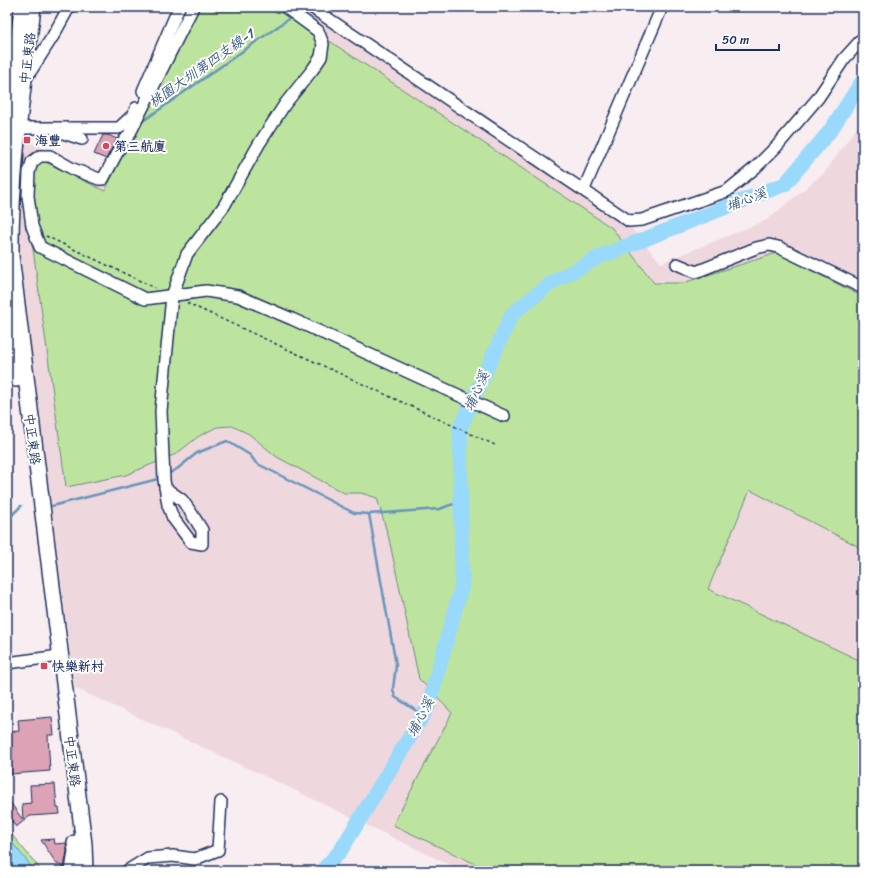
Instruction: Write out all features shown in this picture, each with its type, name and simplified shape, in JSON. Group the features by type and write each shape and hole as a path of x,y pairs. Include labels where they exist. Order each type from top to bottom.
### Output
{"main road":[{"name":"中正東路","path":"17,382 11,256 11,132 22,7"},
{"name":"中正東路","path":"11,132 24,82 33,7"},
{"name":"中正東路","path":"7,316 84,844 85,871"},
{"name":"中正東路","path":"56,657 76,851 73,871"}],"street":[{"path":"24,82 54,36 69,7"},
{"path":"11,132 47,128 119,128 133,115 179,7"},
{"path":"193,7 129,135 122,142 103,179 99,180 73,169 50,156 40,156 32,162 29,172 28,196 32,226 40,247 107,282 145,299 206,291 238,296 292,318 501,415"},
{"path":"165,488 182,500 190,511 202,530 202,544 191,542 173,518 168,505 165,488 162,461 161,411 172,296 186,254 232,193 259,144 285,104 321,57 323,44 318,31 285,7"},
{"path":"311,7 584,189 629,221 642,220 727,191 755,168 777,146 818,98 844,59 863,38"},
{"path":"584,189 662,7"},
{"path":"47,128 82,139"},
{"path":"678,264 696,272 756,248 769,245 778,247 863,288"},
{"path":"7,663 56,657"},
{"path":"128,871 148,858 173,856 195,859 218,850 221,802"},
{"path":"76,851 85,871"}],"path":[{"path":"32,226 42,234 172,296 495,445"}],"shaded area":[{"path":"185,7 302,7 629,225 661,263 767,220 825,172 863,119 863,871 462,871 286,786 75,688 22,281 18,218 25,140 102,175 123,132 130,130"}],"green space":[{"path":"197,7 278,7 612,228 654,283 683,283 777,253 863,297 863,549 750,490 708,589 863,662 863,871 490,871 393,825 452,713 419,679 389,539 377,498 361,493 344,493 277,457 249,434 232,426 217,427 199,436 176,454 126,475 66,487 27,206 35,157 105,191"},
{"path":"7,829 42,871 7,871"}],"water":[{"path":"7,836 35,871 7,871"}],"building":[{"name":"第三航廈","path":"103,135 108,135 117,139 106,159 94,154"},
{"path":"52,717 54,735 48,735 50,771 11,774 8,732 19,731 18,720"},
{"path":"55,784 57,808 59,808 60,814 30,816 16,827 7,815 7,798 23,820 22,804 31,803 30,785"},
{"path":"54,839 55,844 66,843 67,851 64,868 56,863 41,840"}],"waterway":[{"name":"桃園大圳第四支線-1","path":"143,121 290,18"},
{"name":"埔心溪","path":"322,871 341,850 428,707 462,585 460,428 512,314 551,283 599,257 785,184 830,131 863,80"},
{"path":"168,474 177,469 197,453 227,441 250,455 256,463 354,513 369,514 440,509 461,503"},
{"path":"52,506 158,479"},
{"path":"7,520 21,506"},
{"path":"369,514 396,665 393,689 395,697 423,715"}],"place":[{"name":"海豐","path":"27,140"},
{"name":"第三航廈","path":"106,146"},
{"name":"快樂新村","path":"44,666"}]}
